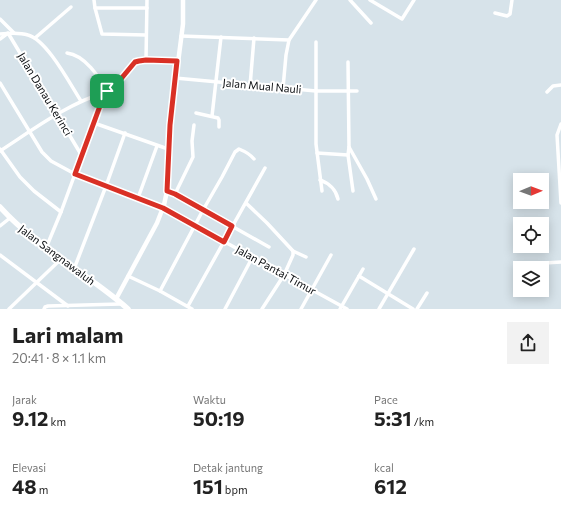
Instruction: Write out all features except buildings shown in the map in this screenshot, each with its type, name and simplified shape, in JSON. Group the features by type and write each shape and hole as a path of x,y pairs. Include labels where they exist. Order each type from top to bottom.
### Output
{"main road":[{"name":"Jalan Sangnawaluh","path":"0,208 46,248 128,309"}],"street":[{"path":"94,0 102,34 146,35"},
{"path":"146,60 147,0"},
{"path":"116,299 157,223 163,208 167,191 168,149 181,36 183,0"},
{"path":"283,88 289,40 316,0"},
{"path":"350,0 370,23"},
{"path":"370,0 402,19 414,0"},
{"path":"378,5 381,0"},
{"path":"495,13 507,16 510,14 512,0"},
{"path":"35,38 71,7"},
{"path":"95,8 147,8"},
{"path":"0,19 14,33"},
{"path":"0,39 8,33"},
{"name":"Jalan Danau Kerinci","path":"8,33 82,156"},
{"path":"0,34 27,34 35,38 48,52 81,101"},
{"path":"181,36 222,36 289,40"},
{"path":"212,116 222,36"},
{"path":"250,86 254,38"},
{"path":"316,42 317,153 322,191"},
{"path":"67,54 78,57 93,70 102,82 106,92"},
{"path":"61,212 34,191 20,177 0,150 57,114 81,101 106,92 115,86 135,62 146,60 177,61"},
{"path":"348,62 348,155 354,191"},
{"name":"Jalan Mual Nauli","path":"175,78 316,91 357,91"},
{"name":"Jalan Pantai Timur","path":"0,83 29,132 46,157 57,165 75,174 163,208 312,290 341,308 347,309"},
{"path":"548,92 553,86 561,85"},
{"path":"46,248 106,92"},
{"path":"196,114 218,118 219,127"},
{"path":"94,124 168,149"},
{"path":"561,124 557,135 561,203"},
{"path":"175,194 193,156 192,141 194,125"},
{"path":"74,269 106,186 124,133"},
{"path":"138,198 157,146"},
{"path":"349,147 367,179 376,200"},
{"path":"160,291 237,150 240,149 248,153 254,159"},
{"path":"317,153 348,155"},
{"path":"188,306 265,168"},
{"path":"320,180 324,181 334,190 338,199"},
{"path":"167,191 175,194 269,247"},
{"path":"246,203 294,251 306,257"},
{"path":"0,226 10,218"},
{"path":"379,309 414,249"},
{"path":"262,309 284,275 294,251"},
{"path":"0,255 68,306"},
{"path":"301,309 331,255"},
{"path":"225,309 252,258"},
{"path":"9,309 61,259"},
{"path":"549,263 561,262"},
{"path":"341,308 363,270"},
{"path":"128,276 160,291 192,309"},
{"path":"359,276 413,309"},
{"path":"417,309 426,293"},
{"path":"44,309 46,307 96,307 122,304"}],"route":[{"path":"137,61 177,61 168,149 167,191 232,226 224,242 163,208 75,174 100,105 107,91 115,86 137,61"}]}
